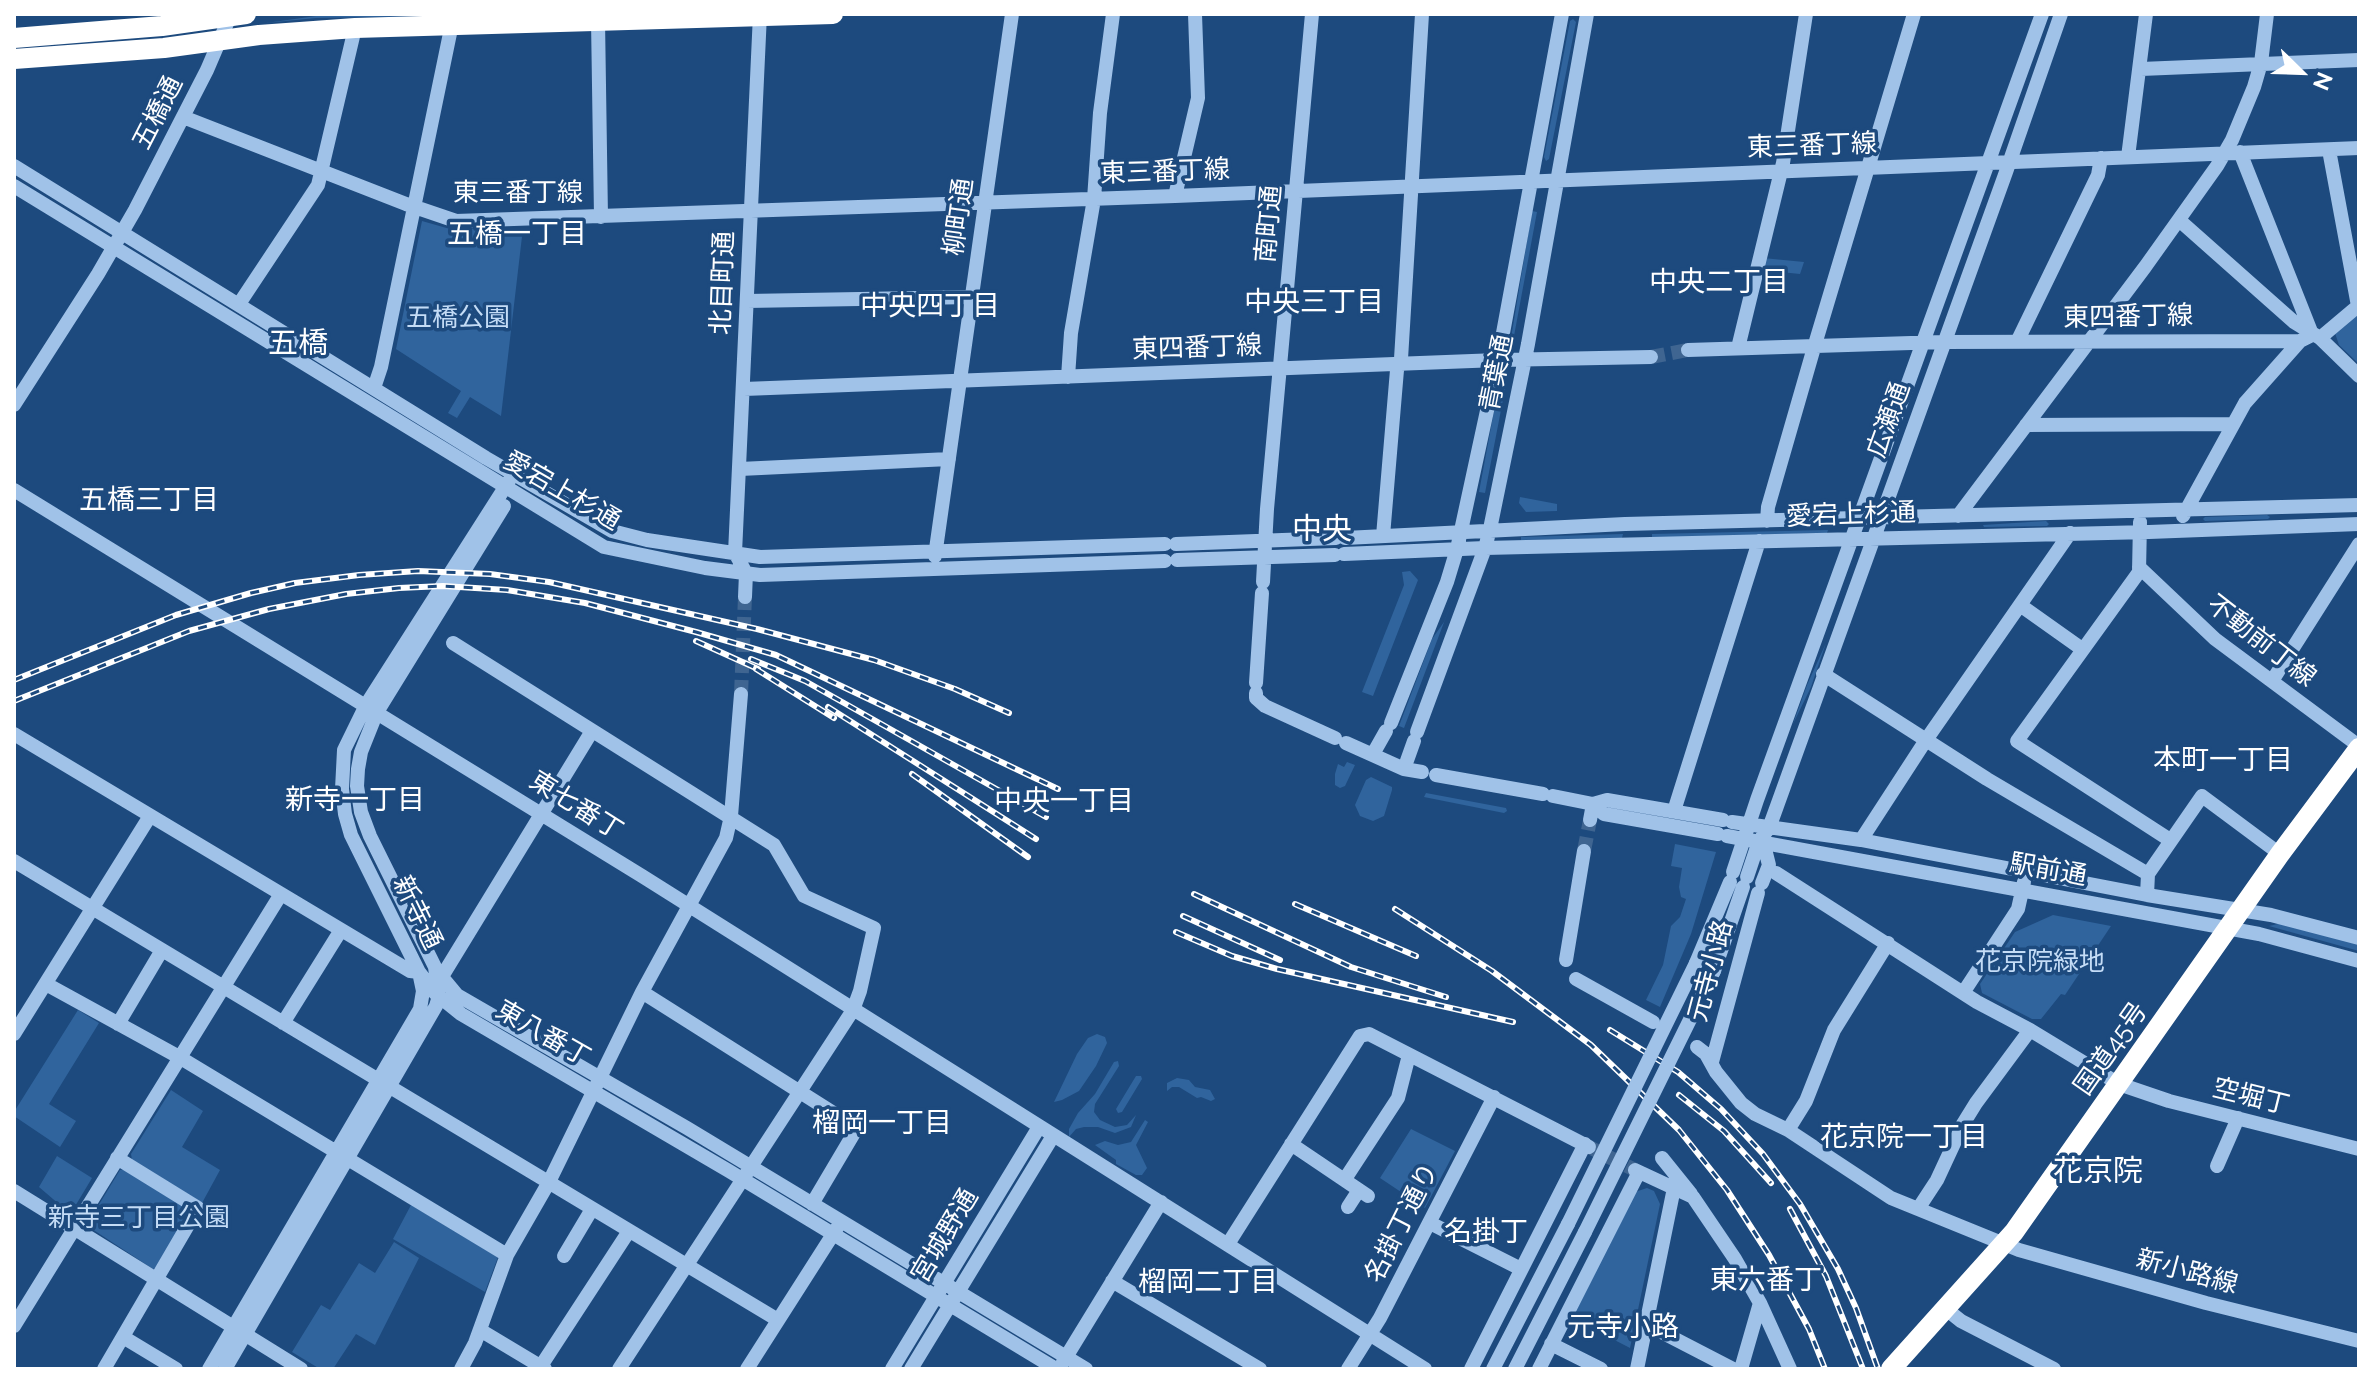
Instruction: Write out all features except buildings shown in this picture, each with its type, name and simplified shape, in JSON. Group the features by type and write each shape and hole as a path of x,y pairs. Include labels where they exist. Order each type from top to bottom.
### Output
{"highway":[{"path":"14,59 164,48 453,19 598,20 833,14"},
{"path":"14,38 162,26 236,15"},
{"name":"国道45号","path":"1891,1369 2005,1243 2126,1087 2228,928 2357,753"}],"street":[{"name":"柳町通","path":"933,569 1012,14"},
{"path":"1068,377 1071,333 1094,199 1100,113 1113,14"},
{"path":"1175,196 1198,98 1195,14"},
{"name":"南町通","path":"1256,688 1265,549 1312,14"},
{"path":"1383,536 1414,185 1422,14"},
{"name":"青葉通","path":"1373,754 1388,727 1447,582 1457,549 1498,360 1562,14"},
{"name":"青葉通","path":"1404,769 1490,529 1587,14"},
{"path":"1738,348 1780,172 1806,14"},
{"path":"1767,521 1768,507 1814,347 1914,14"},
{"name":"広瀬通","path":"1738,879 1851,539 2042,14"},
{"name":"広瀬通","path":"1769,828 2061,14"},
{"path":"2128,157 2146,14"},
{"path":"1958,516 2233,152 2261,63 2267,14"},
{"name":"五橋通","path":"14,405 122,232 236,15"},
{"name":"北目町通","path":"735,553 760,15"},
{"path":"374,388 380,373 453,19"},
{"path":"598,20 601,217"},
{"path":"239,304 318,185 355,28"},
{"path":"2141,69 2359,60"},
{"name":"東三番丁線","path":"183,117 456,221 1175,196 2359,148"},
{"path":"2176,531 2245,403 2310,338 2358,306 2354,249 2329,150"},
{"path":"2233,152 2310,338"},
{"path":"2017,342 2098,175 2101,158"},
{"name":"愛宕上杉通","path":"14,166 517,476 612,531 647,540 760,557 1171,544 1340,554 2359,524"},
{"name":"愛宕上杉通","path":"14,186 604,547 705,568 746,573 1171,561 1341,538 1490,529 2359,505"},
{"path":"2179,220 2310,338 2359,376"},
{"path":"747,301 972,297"},
{"name":"東四番丁線","path":"1924,343 2310,338"},
{"path":"1688,350 1924,343"},
{"name":"東四番丁線","path":"744,389 1651,357"},
{"path":"2026,425 2232,424"},
{"path":"740,469 949,459"},
{"name":"新寺通","path":"420,1009 423,991 419,972 351,835 344,812 341,770 344,750 446,605 517,476"},
{"name":"東七番丁","path":"14,490 372,708 1228,1244"},
{"path":"2140,512 2139,572 2017,741 2170,840"},
{"path":"1861,840 1926,740 2070,533"},
{"path":"1674,811 1759,541"},
{"path":"2272,681 2359,544"},
{"path":"735,553 746,573 745,597"},
{"name":"不動前丁線","path":"2139,567 2215,639 2272,681 2357,753"},
{"path":"2020,605 2082,649"},
{"path":"453,643 774,845 804,896 874,928 853,1010 619,1369"},
{"path":"1823,674 2148,874"},
{"name":"駅前通","path":"1256,688 1256,698 1265,706 1404,769 1593,804 1607,800 1674,811 1751,835 2228,928 2359,961"},
{"path":"461,1369 480,1330 507,1255 549,1182 642,992 726,838 731,816 741,694"},
{"name":"新寺通","path":"372,708 358,769 361,812 437,983"},
{"path":"384,1085 420,1009 592,731"},
{"name":"東八番丁","path":"14,734 381,954 410,971 419,972 597,1084 1060,1365 1086,1369"},
{"path":"2147,895 2148,874 2202,796 2280,854"},
{"path":"1590,820 1593,804"},
{"name":"駅前通","path":"1593,804 1604,814 1725,828"},
{"path":"14,1034 150,816"},
{"name":"駅前通","path":"1751,835 1769,828 1861,840 2147,895 2271,915 2359,938"},
{"path":"1751,835 1768,858 1767,878"},
{"path":"1566,960 1584,851"},
{"path":"14,861 778,1320"},
{"path":"1963,993 2018,909 2026,870"},
{"name":"空堀丁","path":"1767,878 1888,943 1963,993 2126,1087 2359,1149"},
{"name":"元寺小路","path":"1712,1062 1767,878"},
{"path":"1493,1369 1738,879"},
{"path":"1515,1369 1714,971 1738,879"},
{"path":"14,1326 281,894"},
{"path":"283,1023 341,930"},
{"path":"1788,1130 1806,1101 1834,1030 1888,943"},
{"path":"381,954 406,944"},
{"path":"118,1024 162,950"},
{"path":"1576,979 1653,1022"},
{"path":"225,1369 240,1331 342,1156 384,1085 428,1024 437,983"},
{"name":"東八番丁","path":"437,983 461,1014 597,1084"},
{"path":"46,984 179,1057 507,1255"},
{"path":"642,992 857,1128 812,1204"},
{"path":"428,1024 444,1015 461,1014"},
{"path":"1918,1209 1937,1180 1969,1114 2030,1030"},
{"path":"1425,1369 1228,1244 1360,1036 1369,1034 1587,1146 1471,1369"},
{"name":"新小路線","path":"1697,1047 1712,1062 1716,1072 1741,1103 1755,1114 1788,1130 1891,1198 2040,1256 2206,1303 2359,1341"},
{"path":"1345,1179 1398,1098 1409,1055"},
{"name":"名掛丁通り","path":"1348,1369 1371,1333 1494,1097"},
{"path":"2217,1166 2238,1118"},
{"name":"宮城野通","path":"892,1369 1039,1127"},
{"name":"宮城野通","path":"911,1369 1053,1136"},
{"path":"1291,1144 1364,1193 1348,1207"},
{"path":"104,1369 198,1208 117,1158"},
{"path":"1662,1158 1735,1259 1760,1303 1790,1369"},
{"path":"1539,1369 1637,1171 1693,1197"},
{"name":"東八番丁","path":"748,1174 812,1204 837,1228"},
{"path":"1637,1369 1674,1188"},
{"path":"14,1191 301,1369"},
{"path":"1060,1365 1161,1202"},
{"path":"564,1256 592,1209"},
{"path":"1430,1223 1521,1269"},
{"path":"747,1369 837,1228"},
{"path":"480,1330 542,1368 629,1231"},
{"path":"1112,1281 1260,1369"},
{"path":"1741,1369 1760,1303"},
{"path":"1946,1309 1961,1321 2054,1369"},
{"path":"1646,1324 1733,1369"},
{"path":"209,1369 240,1331"},
{"path":"123,1337 176,1369"},
{"path":"1551,1344 1601,1369"}],"green space":[{"path":"316,16 432,16 316,18 266,23"},
{"path":"1573,19 1576,22 1549,159 1546,161 1544,157 1570,21"},
{"path":"1532,211 1537,212 1514,336 1511,338"},
{"name":"五橋公園","path":"422,221 450,229 523,228 501,416 470,397 457,418 448,413 461,391 396,349"},
{"path":"1763,258 1804,262 1800,274 1761,270"},
{"path":"2359,311 2359,364 2339,345 2334,330"},
{"path":"1503,380 1506,384 1485,493 1479,492 1499,384"},
{"path":"1520,497 1557,504 1557,511 1526,512 1519,503"},
{"path":"2205,517 2270,517 2268,519 2203,519"},
{"path":"2046,521 2047,526 1983,525"},
{"path":"1828,530 1827,533 1652,538 1652,534"},
{"path":"1623,534 1622,538 1521,540 1521,537"},
{"path":"1410,571 1418,580 1373,696 1362,692 1404,585 1402,572"},
{"path":"1457,588 1404,728 1399,726 1432,639 1444,622"},
{"path":"1826,643 1811,687 1793,724 1807,685"},
{"path":"1347,762 1355,765 1345,786 1340,788 1335,785 1335,774 1338,764 1344,767"},
{"path":"1371,777 1392,787 1384,816 1373,821 1360,816 1355,805 1366,780"},
{"path":"1426,793 1506,808 1507,811 1504,813 1424,797"},
{"path":"1675,844 1716,852 1691,934 1660,1007 1646,1000 1663,965 1671,926 1680,917 1686,899 1681,897 1679,887 1682,868 1671,866"},
{"name":"花京院緑地","path":"2053,915 2111,926 2065,995 2061,994 2041,1019 2032,1019 1982,993 1980,984 2015,932"},
{"path":"2282,923 2359,944 2359,951 2269,926"},
{"path":"78,1010 99,1023 49,1104 76,1121 60,1147 14,1116 14,1112"},
{"path":"1097,1034 1105,1037 1107,1043 1096,1066 1079,1091 1054,1102 1077,1054 1088,1038"},
{"path":"1118,1061 1119,1066 1095,1104 1094,1112 1100,1120 1115,1127 1127,1125 1136,1115 1131,1127 1115,1133 1098,1127 1084,1127 1076,1129 1069,1137 1069,1129 1078,1113 1095,1094 1114,1062"},
{"path":"1136,1076 1142,1079 1122,1112 1118,1113 1116,1109"},
{"path":"1177,1078 1210,1090 1215,1099 1197,1098 1179,1087 1167,1091 1167,1083"},
{"path":"171,1090 203,1111 182,1147 220,1170 202,1203 132,1160 131,1154"},
{"path":"1145,1120 1148,1122 1136,1145 1147,1168 1142,1175 1116,1164 1116,1160 1095,1145 1105,1141 1118,1145 1131,1142"},
{"path":"1411,1129 1455,1151 1425,1208 1380,1178"},
{"path":"57,1156 92,1178 74,1208 67,1211 39,1187"},
{"name":"新寺三丁目公園","path":"126,1169 188,1207 190,1214 160,1266 153,1269 92,1229 89,1221 120,1170"},
{"path":"1647,1188 1654,1191 1660,1204 1630,1348 1570,1317 1635,1192"},
{"path":"411,1205 498,1257 485,1292 393,1239"},
{"path":"394,1242 419,1258 375,1345 356,1334 333,1369 320,1369 292,1352 321,1305 330,1310 359,1263 375,1273"}],"tunnel":[{"path":"1651,357 1688,350"},
{"path":"741,694 745,597"},
{"path":"1584,851 1590,820"},
{"path":"1589,1147 1635,1170"}],"railway":[{"path":"14,680 176,615 251,593 295,583 418,571 490,574 549,582 757,629 874,660 955,689 1009,713"},
{"path":"14,701 189,631 269,609 346,594 399,588 443,586 507,590 585,603 776,655 1058,789"},
{"path":"696,641 758,669"},
{"path":"751,659 805,681 1046,817"},
{"path":"756,669 834,718"},
{"path":"828,707 1036,839"},
{"path":"912,774 1028,857"},
{"path":"1194,894 1351,967 1446,997"},
{"path":"1295,904 1416,956"},
{"path":"1395,909 1492,971 1591,1045 1679,1130 1727,1190 1769,1255 1809,1329 1825,1369"},
{"path":"1183,916 1280,960"},
{"path":"1176,932 1232,956 1277,969 1513,1022"},
{"path":"1610,1030 1678,1072 1721,1109 1763,1154 1800,1204 1838,1269 1878,1369"},
{"path":"1679,1095 1724,1131 1771,1183"},
{"path":"1790,1209 1826,1276 1863,1369"}],"district":[{"name":"五橋一丁目","path":"517,235"},
{"name":"中央二丁目","path":"1719,283"},
{"name":"中央三丁目","path":"1314,303"},
{"name":"中央四丁目","path":"930,307"},
{"name":"五橋","path":"298,344"},
{"name":"五橋三丁目","path":"149,501"},
{"name":"中央","path":"1322,530"},
{"name":"本町一丁目","path":"2223,761"},
{"name":"新寺一丁目","path":"355,801"},
{"name":"中央一丁目","path":"1064,802"},
{"name":"榴岡一丁目","path":"882,1124"},
{"name":"花京院一丁目","path":"1904,1138"},
{"name":"花京院","path":"2098,1172"},
{"name":"名掛丁","path":"1486,1233"},
{"name":"東六番丁","path":"1766,1281"},
{"name":"榴岡二丁目","path":"1208,1283"},
{"name":"元寺小路","path":"1623,1328"}]}
